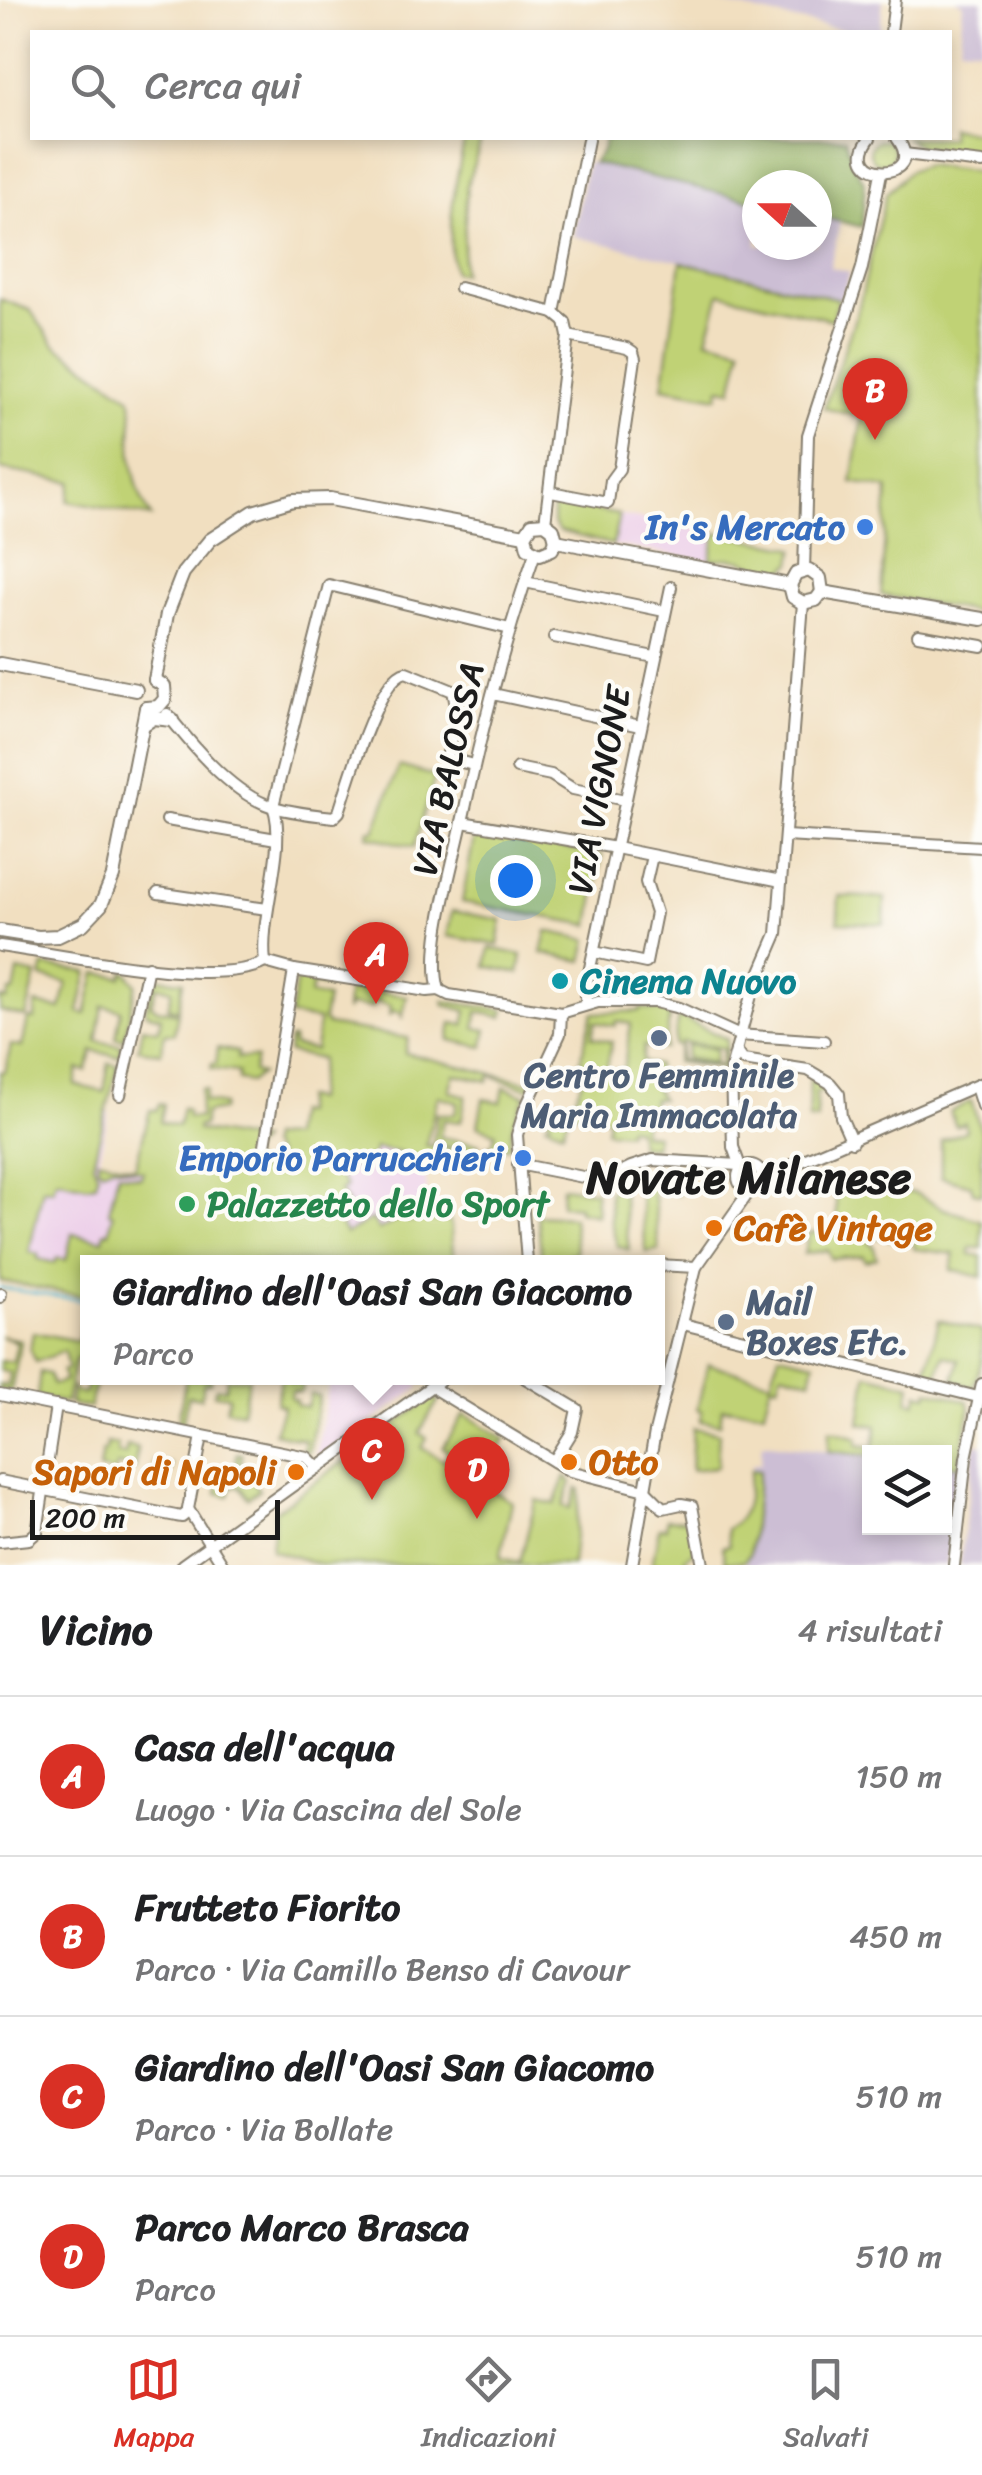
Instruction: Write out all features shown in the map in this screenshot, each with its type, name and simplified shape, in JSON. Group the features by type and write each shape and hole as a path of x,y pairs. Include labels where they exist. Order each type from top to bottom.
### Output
{"street":[{"path":"892,30 895,0"},
{"path":"554,313 588,140"},
{"path":"868,140 864,159 872,170 881,173 898,167 904,154 898,140"},
{"path":"904,154 982,162"},
{"path":"804,570 808,435 862,268 881,173"},
{"path":"460,288 554,313 565,322 568,336 545,523"},
{"path":"551,492 608,503 611,480 619,469 635,359 627,348 568,336"},
{"path":"154,680 167,614 183,573 210,540 253,512 293,500 330,499 525,535"},
{"path":"545,523 554,529 556,541 548,552 535,553 526,544 525,535 532,524 545,523"},
{"path":"556,541 790,586"},
{"name":"VIA BALOSSA","path":"444,993 436,971 440,929 462,822 510,630 535,553"},
{"path":"804,570 820,578 822,592 812,602 803,603 793,597 790,586 796,574 804,570"},
{"path":"525,582 664,611"},
{"path":"265,962 263,937 276,838 273,806 328,585 510,630"},
{"name":"VIA VIGNONE","path":"586,1004 670,586"},
{"path":"822,592 982,620"},
{"path":"750,1189 740,1184 738,1176 730,1069 738,1035 776,940 803,603"},
{"path":"918,635 982,646"},
{"path":"554,637 654,657"},
{"path":"0,664 136,690"},
{"path":"0,930 51,937 78,926 96,912 113,876 142,725 153,707 165,690 154,680 144,680 136,690 136,699 153,707 172,720 210,764 256,799 273,806 336,816 372,719 400,672 453,691 457,710 447,758 474,765"},
{"path":"493,694 640,726"},
{"path":"142,725 154,718 172,720"},
{"path":"517,768 551,775 573,789 625,800"},
{"path":"167,820 276,838"},
{"path":"462,822 781,882"},
{"path":"785,836 982,847"},
{"path":"594,952 646,963 656,913 646,882 652,856"},
{"path":"158,893 267,909"},
{"path":"0,946 186,972 240,971 265,962 561,1013 586,1004 654,1002 674,1006 738,1035 824,1041"},
{"path":"120,1095 148,967"},
{"path":"263,1157 294,970"},
{"path":"526,1255 516,1145 520,1122 560,1034 561,1013"},
{"path":"735,1048 743,1060 810,1071 830,1082 840,1098 841,1118 852,1142"},
{"path":"761,1174 852,1142 979,1085 982,1106"},
{"path":"518,1164 594,1181 608,1180 631,1166 653,1160 752,1165 761,1174"},
{"path":"632,1565 655,1432 696,1267 750,1189 758,1186 761,1174"},
{"path":"665,1265 696,1267"},
{"path":"683,1324 980,1398"},
{"path":"954,1565 966,1458 982,1384"},
{"path":"182,1565 426,1385"},
{"path":"437,1385 576,1474 645,1490 663,1508 692,1506 703,1565"},
{"path":"536,1385 577,1409 572,1432 554,1461"},
{"path":"0,1395 308,1458 318,1468"},
{"path":"0,1542 35,1536 56,1406"},
{"path":"202,1436 188,1512 223,1565"},
{"path":"0,1481 176,1516 188,1512"}],"shaded area":[{"path":"703,0 883,0 880,30 842,30"},
{"path":"955,0 982,0 982,48 960,46 963,3"},
{"path":"587,162 742,198 742,260 832,260 830,267 850,272 841,299 573,236"},
{"path":"832,220 840,222 832,258"},
{"path":"619,515 716,533 710,561 613,545"},
{"path":"33,1095 109,1112 99,1159 143,1170 125,1255 80,1255 80,1290 0,1247"},
{"path":"334,1143 408,1153 424,1160 430,1221 397,1223 377,1234 343,1237 323,1201"},
{"path":"329,1385 419,1385 324,1455 316,1454"},
{"path":"762,1443 862,1455 862,1535 951,1535 947,1565 745,1565 750,1552 759,1472 751,1470 752,1464 760,1464"},
{"path":"975,1443 982,1445 982,1565 960,1565"},
{"path":"952,1465 959,1466 952,1524"}],"green space":[{"path":"952,127 982,133 982,156 921,147 909,140 952,140"},
{"path":"465,140 481,140 467,185 462,274 454,272 451,239"},
{"path":"605,140 846,140 865,183 862,227 832,220 832,170 742,170 742,198 593,163"},
{"path":"882,140 894,152 882,164 870,152"},
{"path":"926,165 982,172 982,613 881,595 888,489 852,482 862,417 824,408 859,306 886,194 910,170"},
{"path":"681,262 839,299 832,320 720,293 707,339 742,348 732,390 720,388 718,397 663,387"},
{"path":"0,299 30,310 55,345 130,397 134,469 151,517 68,501 72,482 0,469"},
{"path":"553,502 619,515 613,545 559,531 553,524"},
{"path":"716,533 790,547 795,549 792,563 783,571 773,571 734,559 710,561"},
{"path":"399,766 435,776 414,847 368,836 369,830 374,831"},
{"path":"475,832 602,855 590,925 462,902"},
{"path":"839,896 885,898 884,924 838,922"},
{"path":"452,911 502,920 498,945 447,936"},
{"path":"547,931 588,940 583,961 542,953"},
{"path":"490,948 522,955 519,973 486,966"},
{"path":"44,966 88,972 79,1012 86,1014 96,973 122,977 124,971 136,984 124,1040 116,1038 121,1010 103,1006 97,1041 122,1046 120,1057 93,1051 86,1071 78,1069 75,1085 104,1092 109,1063 118,1065 93,1163 98,1175 96,1184 87,1186 56,1179 53,1190 43,1188 29,1252 55,1263 57,1258 66,1260 72,1234 103,1240 105,1231 109,1232 113,1214 109,1212 118,1173 141,1177 143,1171 112,1166 102,1171 98,1159 135,1168 150,1110 157,1110 159,1104 164,1105 160,1122 178,1126 182,1108 187,1117 199,1118 201,1089 206,1090 204,1101 223,1105 222,1110 205,1113 203,1126 197,1130 260,1141 251,1151 251,1163 261,1171 273,1167 276,1155 269,1145 270,1138 291,1137 295,1112 302,1113 304,1098 315,1100 321,1059 288,1052 290,1039 294,1046 315,1050 319,1020 290,1016 297,978 329,983 329,988 312,985 310,995 327,998 323,1020 327,1025 408,1038 405,1053 532,1083 529,1089 490,1075 488,1081 454,1074 449,1091 466,1096 461,1122 443,1120 440,1137 479,1144 477,1150 433,1144 437,1114 455,1114 458,1102 438,1096 426,1145 461,1152 459,1165 375,1148 373,1155 339,1175 346,1187 340,1191 350,1208 336,1216 346,1234 372,1219 379,1230 403,1217 406,1222 450,1220 453,1255 80,1255 80,1296 0,1281 0,1072 5,1072 11,1045 22,1047 28,1019 35,1019 35,1004 61,1009 67,983 41,977"},
{"path":"18,971 36,975 26,1017 0,1011 0,998 7,1000 9,992 14,992"},
{"path":"153,980 183,981 178,1010 168,1008 172,990 157,986 151,1004 178,1013 174,1034 165,1033 161,1053 138,1049 142,1027 159,1030 161,1017 145,1013"},
{"path":"348,987 407,996 402,1019 401,1013 393,1011 389,1017 391,1006 374,1001 372,1008 349,1005 346,1011"},
{"path":"444,1001 505,1010 503,1017 478,1012 475,1028 487,1030 483,1047 449,1040 452,1023 464,1025 467,1011 444,1005"},
{"path":"640,1008 670,1012 665,1049 644,1046 642,1062 657,1065 656,1073 660,1074 653,1084 661,1099 653,1099 650,1119 644,1119 642,1133 656,1135 654,1147 639,1146 637,1129 628,1127 627,1133 606,1131 608,1118 570,1111 563,1131 546,1124 551,1121 545,1116 547,1112 553,1115 563,1101 573,1103 588,1066 580,1061 593,1013","holes":["595,1022 631,1024 623,1070 606,1071 612,1042 592,1037"]},
{"path":"678,1016 727,1039 724,1069 676,1062 679,1046 674,1045","holes":["681,1042 723,1048 721,1066 679,1060"]},
{"path":"687,1045 716,1049 714,1063 685,1058"},
{"path":"218,1048 238,1052 237,1058 256,1058 253,1072 261,1074 250,1082 238,1080 238,1072 211,1069 216,1064"},
{"path":"810,1079 823,1084 834,1095 816,1092 817,1119 809,1120"},
{"path":"504,1087 526,1096 513,1124 509,1147 485,1151 486,1146 491,1147 496,1133 478,1126 483,1099 501,1102"},
{"path":"971,1101 982,1133 982,1194 973,1192 971,1185 941,1177 941,1141 966,1131 965,1123 956,1126 950,1112"},
{"path":"678,1178 678,1195 663,1187 653,1188 659,1250 646,1252 638,1180"},
{"path":"846,1178 851,1188 915,1193 944,1209 982,1221 982,1248 970,1248 970,1254 982,1256 982,1277 951,1270 955,1254 914,1249 914,1242 870,1237 869,1244 877,1258 865,1261 863,1256 831,1259 828,1250 804,1254 809,1233 824,1232 824,1227 837,1225 835,1183"},
{"path":"562,1187 595,1191 597,1215 578,1211 578,1206 561,1205"},
{"path":"622,1190 629,1250 617,1246 611,1222 609,1191"},
{"path":"537,1215 573,1217 576,1252 541,1255"},
{"path":"939,1320 982,1331 982,1360 973,1389 954,1380 959,1360 944,1355 937,1376 925,1377"},
{"path":"33,1332 78,1341 80,1333 80,1358 75,1360 66,1403 37,1397 40,1372 49,1374 53,1385 65,1381 62,1371 68,1369 64,1351 36,1362 30,1349"},
{"path":"0,1336 21,1340 11,1392 0,1390 0,1385 8,1386 10,1373 0,1370 0,1361 13,1362 17,1342"},
{"path":"779,1354 815,1362 811,1380 782,1372 778,1385 771,1384 764,1411 722,1408 720,1424 700,1421 702,1411 697,1409 708,1364 771,1381"},
{"path":"867,1374 911,1385 908,1401 916,1403 919,1393 928,1395 929,1390 968,1401 970,1408 959,1466 952,1465 952,1445 874,1445 877,1426 860,1423"},
{"path":"87,1385 95,1385 90,1408 70,1404 73,1387 76,1392 85,1393"},
{"path":"185,1385 204,1385 201,1398 188,1396 182,1426 177,1426"},
{"path":"226,1385 248,1385 242,1412 226,1409 229,1396 214,1394 216,1388 225,1389"},
{"path":"280,1385 302,1385 301,1392 292,1391 291,1399 296,1400 296,1405 307,1407 310,1394 319,1396 309,1452 303,1451 305,1440 274,1433 283,1406 276,1404"},
{"path":"434,1396 438,1401 419,1433 427,1438 422,1448 444,1461 449,1452 443,1448 464,1414 505,1439 484,1473 471,1465 466,1474 512,1502 500,1558 520,1562 536,1500 555,1504 566,1476 571,1482 563,1506 570,1508 577,1488 580,1489 572,1565 323,1565 271,1550 275,1511"},
{"path":"693,1428 719,1433 717,1467 691,1470"},
{"path":"830,1430 858,1438 857,1445 862,1446 862,1455 828,1451"},
{"path":"107,1443 118,1445 117,1453 125,1455 127,1446 137,1448 135,1469 117,1465 115,1473 99,1469"},
{"path":"237,1453 242,1454 239,1472 259,1490 248,1498 240,1487 232,1486 229,1496 217,1493 220,1479 231,1483"},
{"path":"155,1461 172,1465 167,1488 150,1484"},
{"path":"751,1470 759,1471 750,1553 744,1561 725,1563 722,1547 729,1545 727,1529 744,1511"},
{"path":"667,1519 691,1520 695,1551 685,1558 687,1565 652,1565 659,1528 666,1528"}],"waterway":[{"path":"0,1288 80,1300"}],"place":[{"name":"Frutteto Fiorito","path":"875,440"},
{"name":"In's Mercato","path":"865,527"},
{"name":"Cinema Nuovo","path":"560,981"},
{"name":"Casa dell'acqua","path":"376,1004"},
{"name":"Centro Femminile Maria Immacolata","path":"659,1038"},
{"name":"Emporio Parrucchieri","path":"523,1158"},
{"name":"Palazzetto dello Sport","path":"187,1204"},
{"name":"Cafè Vintage","path":"714,1228"},
{"name":"Mail Boxes Etc.","path":"726,1322"},
{"name":"Otto","path":"569,1462"},
{"name":"Sapori di Napoli","path":"296,1472"},
{"name":"Giardino dell'Oasi San Giacomo","path":"372,1500"},
{"name":"Parco Marco Brasca","path":"477,1519"}],"district":[{"name":"Novate Milanese","path":"749,1177"}]}
